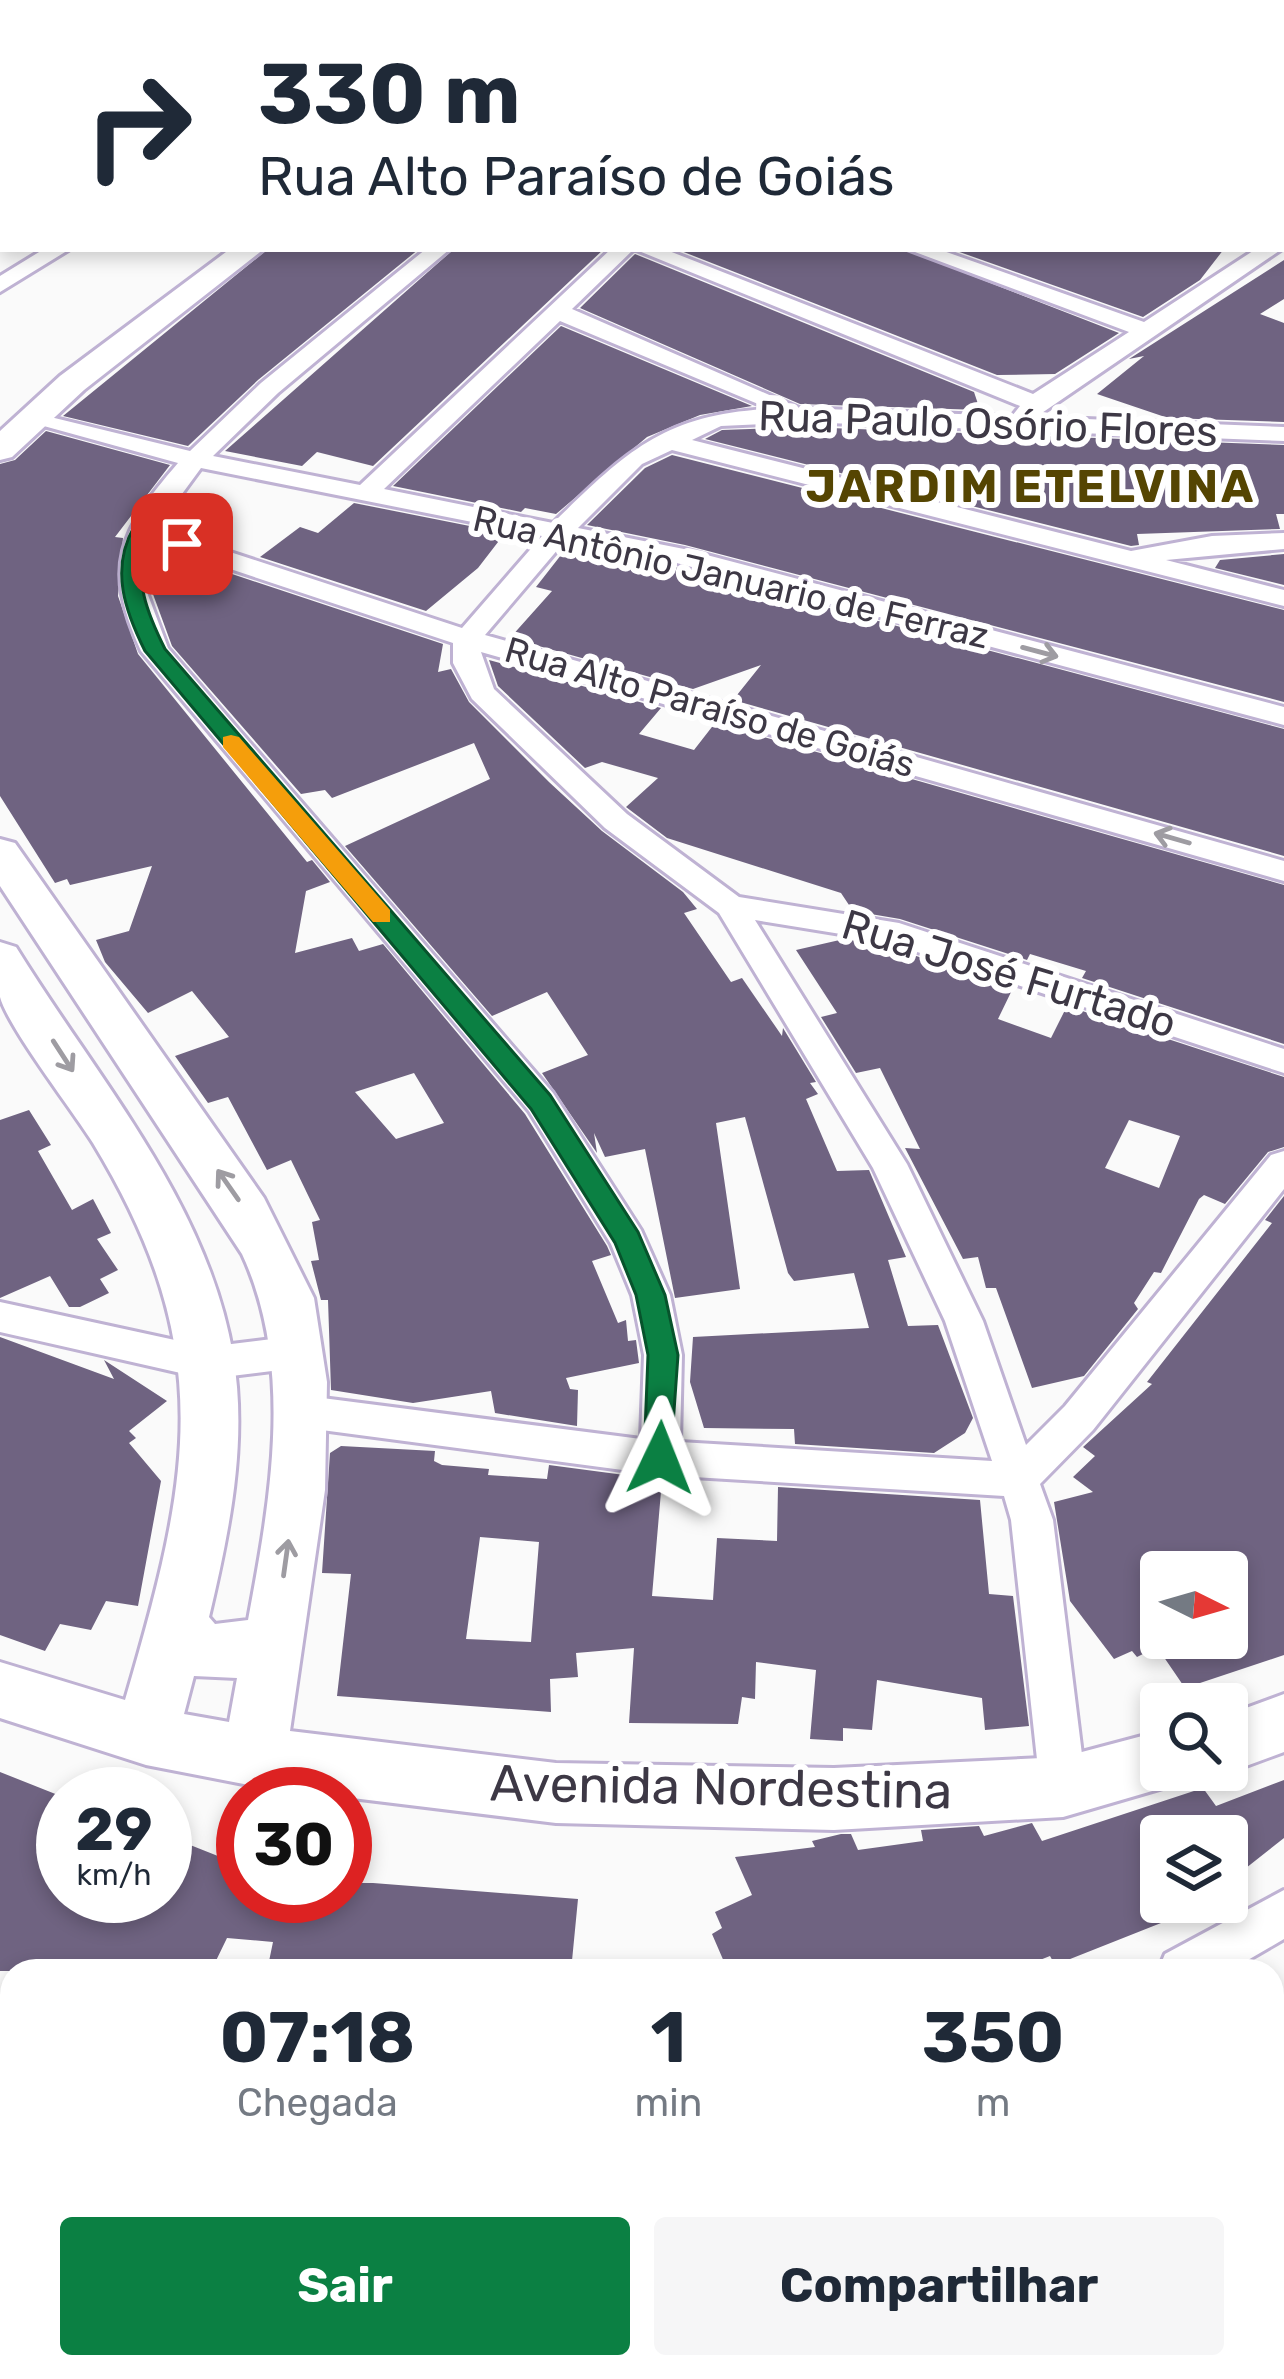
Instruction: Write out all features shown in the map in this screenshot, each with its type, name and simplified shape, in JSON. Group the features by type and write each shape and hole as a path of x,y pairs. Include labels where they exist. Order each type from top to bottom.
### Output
{"street":[{"path":"0,450 88,371 246,252"},
{"path":"435,252 193,459 141,531 130,570 133,606 155,651 541,1102 628,1240 651,1295 663,1355 660,1458"},
{"path":"365,494 620,252"},
{"path":"652,252 1027,413 1142,329 1264,252"},
{"path":"926,252 1142,329"},
{"path":"0,285 50,255"},
{"path":"559,312 803,415"},
{"name":"Rua Paulo Osório Flores","path":"467,639 560,531 633,459 663,440 716,419 1027,413 1284,434"},
{"name":"Rua Antônio Januario de Ferraz","path":"34,420 193,459 675,556 1284,716"},
{"path":"663,440 1284,598"},
{"name":"Rua Alto Paraíso de Goiás","path":"141,531 467,639 1284,871"},
{"path":"1130,559 1212,544 1284,541"},
{"path":"467,639 467,663 482,693 616,821 730,906 889,1164 964,1322 1031,1520 1063,1787"},
{"path":"0,853 246,1212 278,1269 296,1352 298,1412 288,1548 254,1756"},
{"name":"Rua José Furtado","path":"730,906 888,931 1284,1061"},
{"path":"2,964 95,1106 161,1223 196,1305 207,1363 207,1454 177,1624 146,1736"},
{"path":"298,1412 660,1458 1018,1480 1079,1418 1284,1164"},
{"path":"0,1317 207,1363 296,1352"},
{"path":"177,1624 199,1650 221,1653 245,1651 274,1636"},
{"name":"Avenida Nordestina","path":"0,1690 146,1736 254,1756 556,1793 834,1799 1063,1787 1140,1767"},
{"path":"1248,1736 1284,1723"},
{"path":"1204,1959 1284,1913"}],"building":[{"path":"264,252 415,252 258,380 188,446 63,416"},
{"path":"451,252 601,252 373,466 317,452 302,466 225,451"},
{"path":"684,252 911,252 1119,333 1055,374 997,375"},
{"path":"959,252 1222,252 1200,280 1143,317"},
{"path":"635,254 974,392 980,410 800,404 580,308"},
{"path":"1284,260 1284,299 1260,314 1284,323 1284,422 1168,418 1097,394 1144,356 1129,359"},
{"path":"561,326 752,406 700,415 647,437 556,514 525,508 521,512 393,486"},
{"path":"803,427 1284,445 1284,514 1276,514 1280,529 1137,534 1139,545 1131,546 705,439 722,430"},
{"path":"46,431 170,465 115,537 123,538 118,596 138,654 307,862 312,860 330,882 306,891 295,953 352,938 359,951 383,944 525,1114 607,1246 611,1255 592,1261 618,1323 626,1320 628,1341 636,1340 639,1363 566,1378 570,1389 578,1390 577,1426 495,1413 491,1391 413,1403 331,1390 328,1300 321,1300 311,1261 319,1260 312,1222 320,1220 291,1160 267,1170 228,1097 208,1103 175,1056 229,1037 192,991 148,1013 105,962 96,940 129,931 152,866 70,885 67,879 55,883 0,796 0,464 15,460","holes":["414,1073 444,1123 396,1139 355,1092"]},
{"path":"672,455 1284,610 1284,702 685,545 587,525 645,468"},
{"path":"354,503 505,533 478,568 426,611 260,557 300,527 318,533"},
{"path":"568,546 672,566 1284,729 1284,856 733,700 761,665 693,689 510,638 552,591 536,587"},
{"path":"153,548 153,557 217,569 443,644 438,672 451,669 469,702 549,782 602,831 683,892 697,909 684,913 731,982 742,978 782,1036 783,1028 816,1082 810,1083 818,1094 806,1099 837,1171 869,1170 906,1257 888,1260 908,1326 938,1325 973,1418 965,1433 934,1453 795,1444 794,1429 704,1428 690,1382 693,1337 869,1328 854,1273 794,1281 788,1273 745,1117 716,1123 740,1289 675,1298 645,1149 605,1157 594,1133 597,1153 542,1073 588,1055 547,992 492,1016 345,846 490,779 474,743 332,798 325,790 301,794 172,646 150,586"},
{"path":"1284,554 1284,585 1215,568 1220,560"},
{"path":"489,660 661,708 639,734 694,750 715,723 1284,885 1284,1044 1082,978 1086,971 1030,954 1027,960 900,919 853,911 841,893 667,838 626,807 658,778 602,762 585,768 498,686"},
{"path":"844,939 883,945 1013,988 998,1019 1051,1038 1067,1006 1284,1077 1284,1147 1268,1152 1225,1204 1204,1195 1199,1199 1161,1273 1154,1272 1134,1303 1138,1309 1084,1376 1032,1388 996,1288 986,1288 978,1257 963,1259 905,1148 920,1149 880,1068 856,1073 821,1017 837,1013 796,950","holes":["1129,1120 1180,1136 1159,1188 1105,1168"]},
{"path":"29,1110 51,1145 38,1151 72,1210 93,1199 111,1233 97,1239 118,1270 100,1279 109,1293 80,1307 69,1307 50,1276 0,1298 0,1120"},
{"path":"1284,1196 1284,1655 1200,1683 1182,1683 1165,1659 1248,1659 1248,1551 1140,1551 1140,1656 1132,1651 1114,1659 1070,1601 1054,1502 1093,1492 1073,1477 1095,1456 1083,1447 1152,1384 1147,1382 1272,1223 1265,1220"},
{"path":"0,1337 114,1379 104,1360 167,1401 129,1431 136,1438 129,1443 161,1481 138,1606 106,1601 91,1630 60,1624 45,1651 0,1635"},
{"path":"341,1446 435,1451 434,1461 442,1465 489,1469 488,1475 547,1479 549,1465 662,1480 652,1596 713,1600 717,1538 777,1541 778,1487 980,1500 989,1594 1013,1596 1029,1726 985,1730 982,1698 877,1680 872,1730 843,1728 843,1741 810,1739 816,1670 756,1662 755,1699 742,1697 738,1724 629,1723 634,1648 576,1653 578,1677 550,1679 551,1712 337,1696 351,1574 322,1573 330,1453","holes":["480,1537 539,1542 531,1642 466,1639"]},
{"path":"0,1772 36,1786 36,1923 192,1923 192,1846 216,1855 216,1923 372,1923 372,1883 578,1899 572,1959 269,1959 273,1942 227,1938 217,1959 0,1959"},
{"path":"1284,1780 1284,1838 1248,1866 1248,1815 1140,1815 1140,1923 1161,1923 1070,1959 723,1959 712,1934 722,1928 715,1912 752,1895 735,1857 815,1847 812,1841 841,1834 851,1834 858,1850 923,1841 921,1830 979,1826 984,1836 1032,1823 1042,1841 1205,1791 1216,1806"}],"slow traffic":[{"path":"231,742 381,916"}],"district":[{"name":"JARDIM ETELVINA","path":"1031,486"}],"route":[{"path":"182,544 141,531 133,548 133,606 155,651 541,1102 628,1240 651,1295 663,1355 660,1458"}]}
